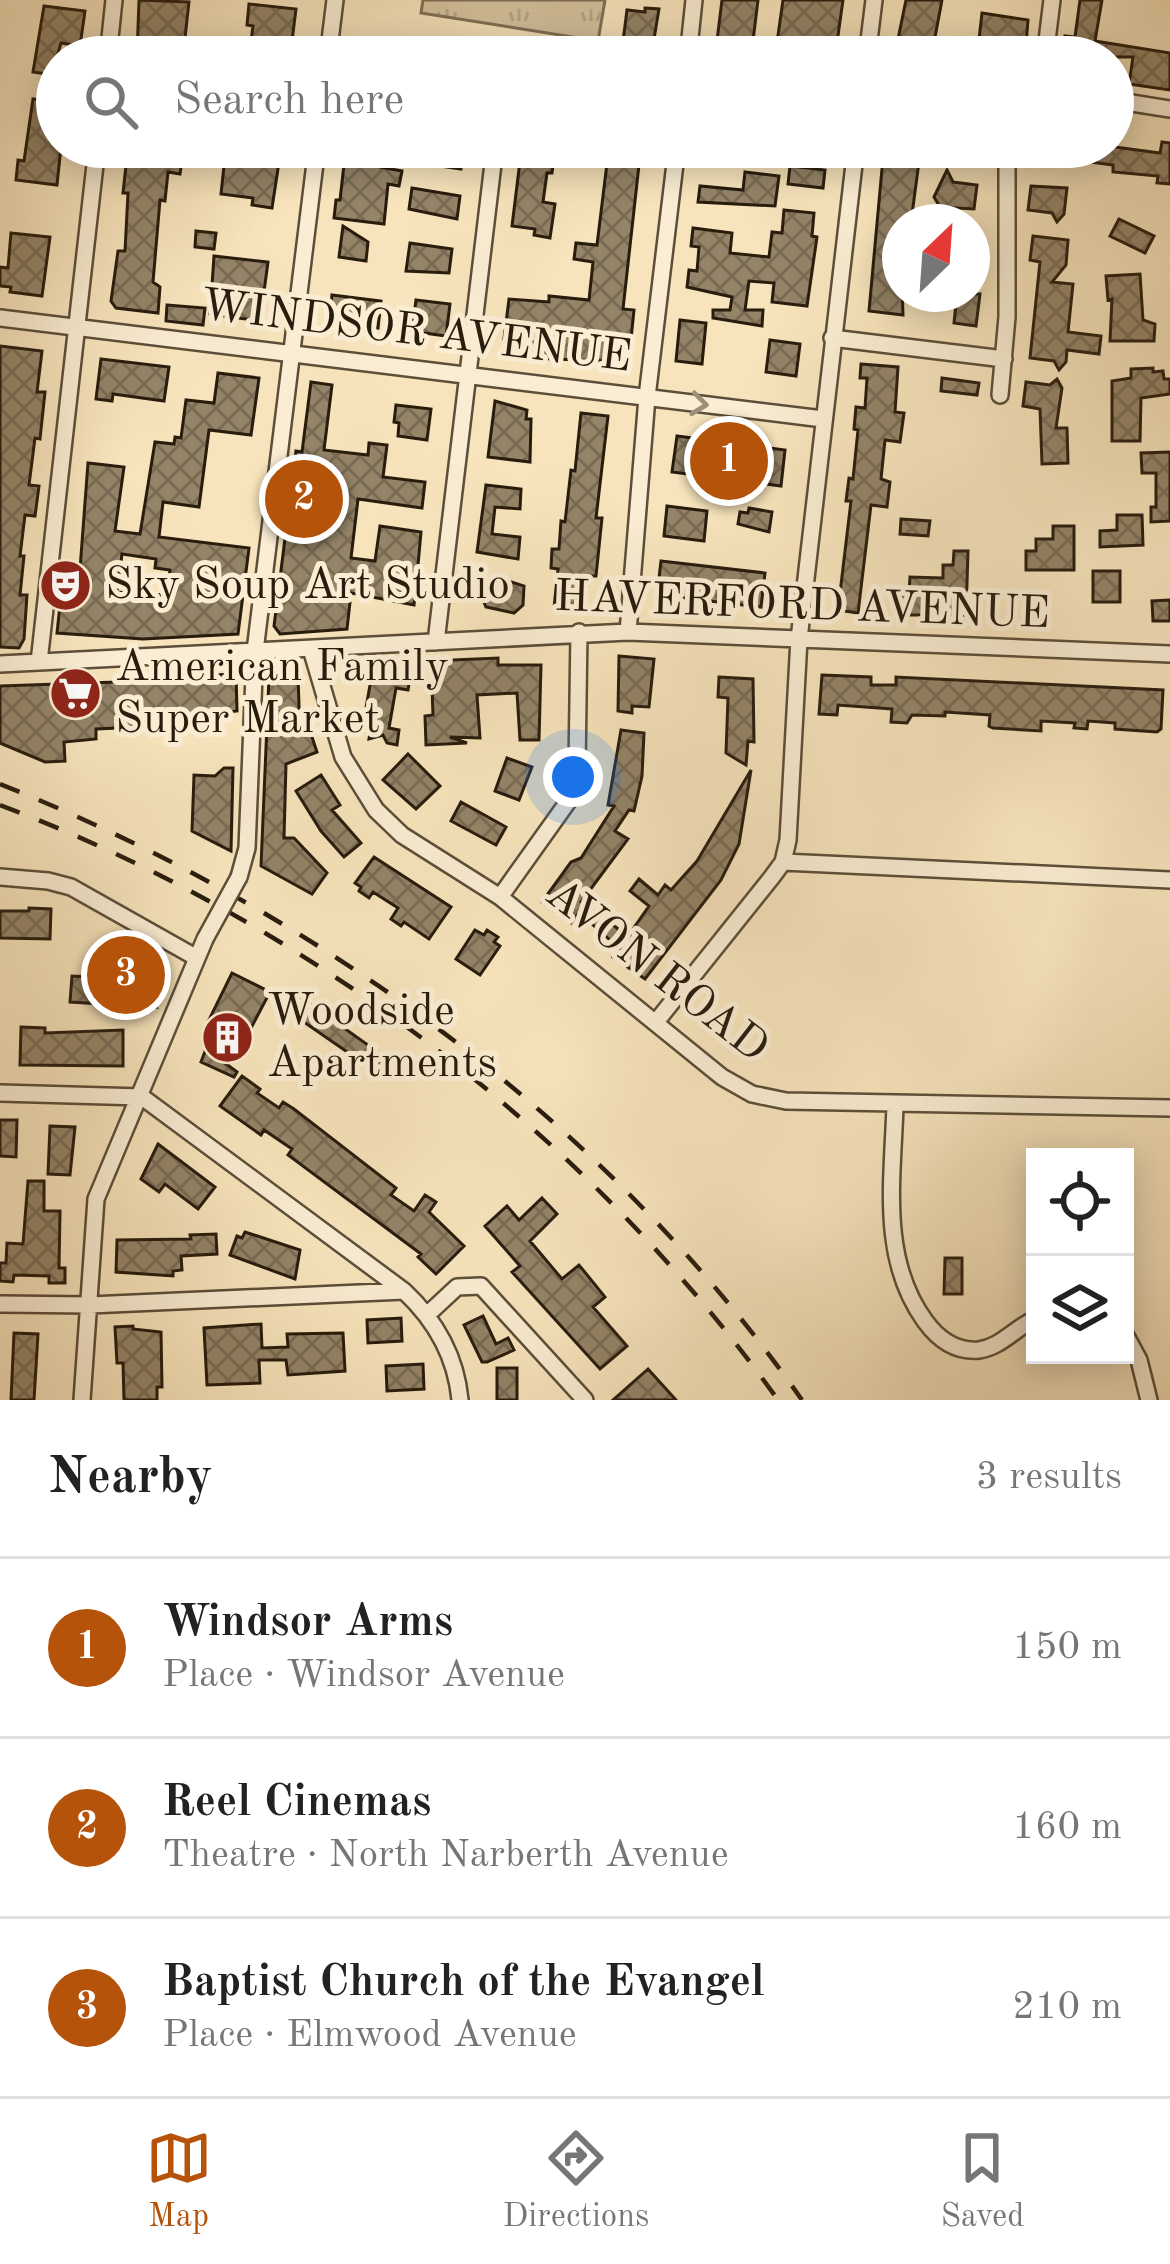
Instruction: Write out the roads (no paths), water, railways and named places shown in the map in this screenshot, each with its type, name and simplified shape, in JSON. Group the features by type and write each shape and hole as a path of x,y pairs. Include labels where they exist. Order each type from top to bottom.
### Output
{"street":[{"path":"110,36 114,0"},
{"path":"331,36 335,0"},
{"path":"690,36 694,0"},
{"path":"870,36 874,0"},
{"path":"1048,36 1052,0"},
{"path":"1134,104 1170,110"},
{"path":"39,662 95,168"},
{"path":"82,1400 96,1199 205,939 239,877 247,848 255,651 313,168"},
{"path":"436,642 492,168"},
{"path":"628,632 647,398 674,168"},
{"path":"656,1022 782,862 788,840 799,638 853,168"},
{"path":"1000,395 1007,317 1007,168"},
{"name":"WINDSOR AVENUE","path":"0,318 823,419"},
{"path":"832,338 1004,359"},
{"path":"500,897 568,803 577,767 579,632"},
{"name":"HAVERFORD AVENUE","path":"0,664 579,632 1170,654"},
{"name":"AVON ROAD","path":"311,649 343,757 376,810 402,836 500,897 722,1077 752,1094 786,1101 895,1105 1170,1108"},
{"path":"782,862 1170,880"},
{"path":"0,878 48,880 71,887 197,958"},
{"path":"0,1093 142,1097 404,1291 428,1314 447,1350 460,1400"},
{"path":"895,1105 893,1240 902,1278 918,1312 941,1340 974,1351 1000,1342 1026,1325"},
{"path":"428,1314 457,1287 481,1286 585,1400"},
{"path":"0,1304 90,1305 404,1291"},
{"path":"1134,1352 1149,1400"}],"railway":[{"path":"0,784 117,835 230,894 340,960 446,1034 545,1115 639,1204 724,1299 802,1400"},
{"path":"0,805 113,853 224,909 330,974 432,1046 529,1125 619,1211 703,1303 778,1400"}],"place":[{"name":"Windsor Arms","path":"729,461"},
{"name":"Reel Cinemas","path":"304,499"},
{"name":"Sky Soup Art Studio","path":"66,586"},
{"name":"American Family Super Market","path":"76,694"},
{"name":"Baptist Church of the Evangel","path":"126,975"},
{"name":"Woodside Apartments","path":"228,1038"}]}
